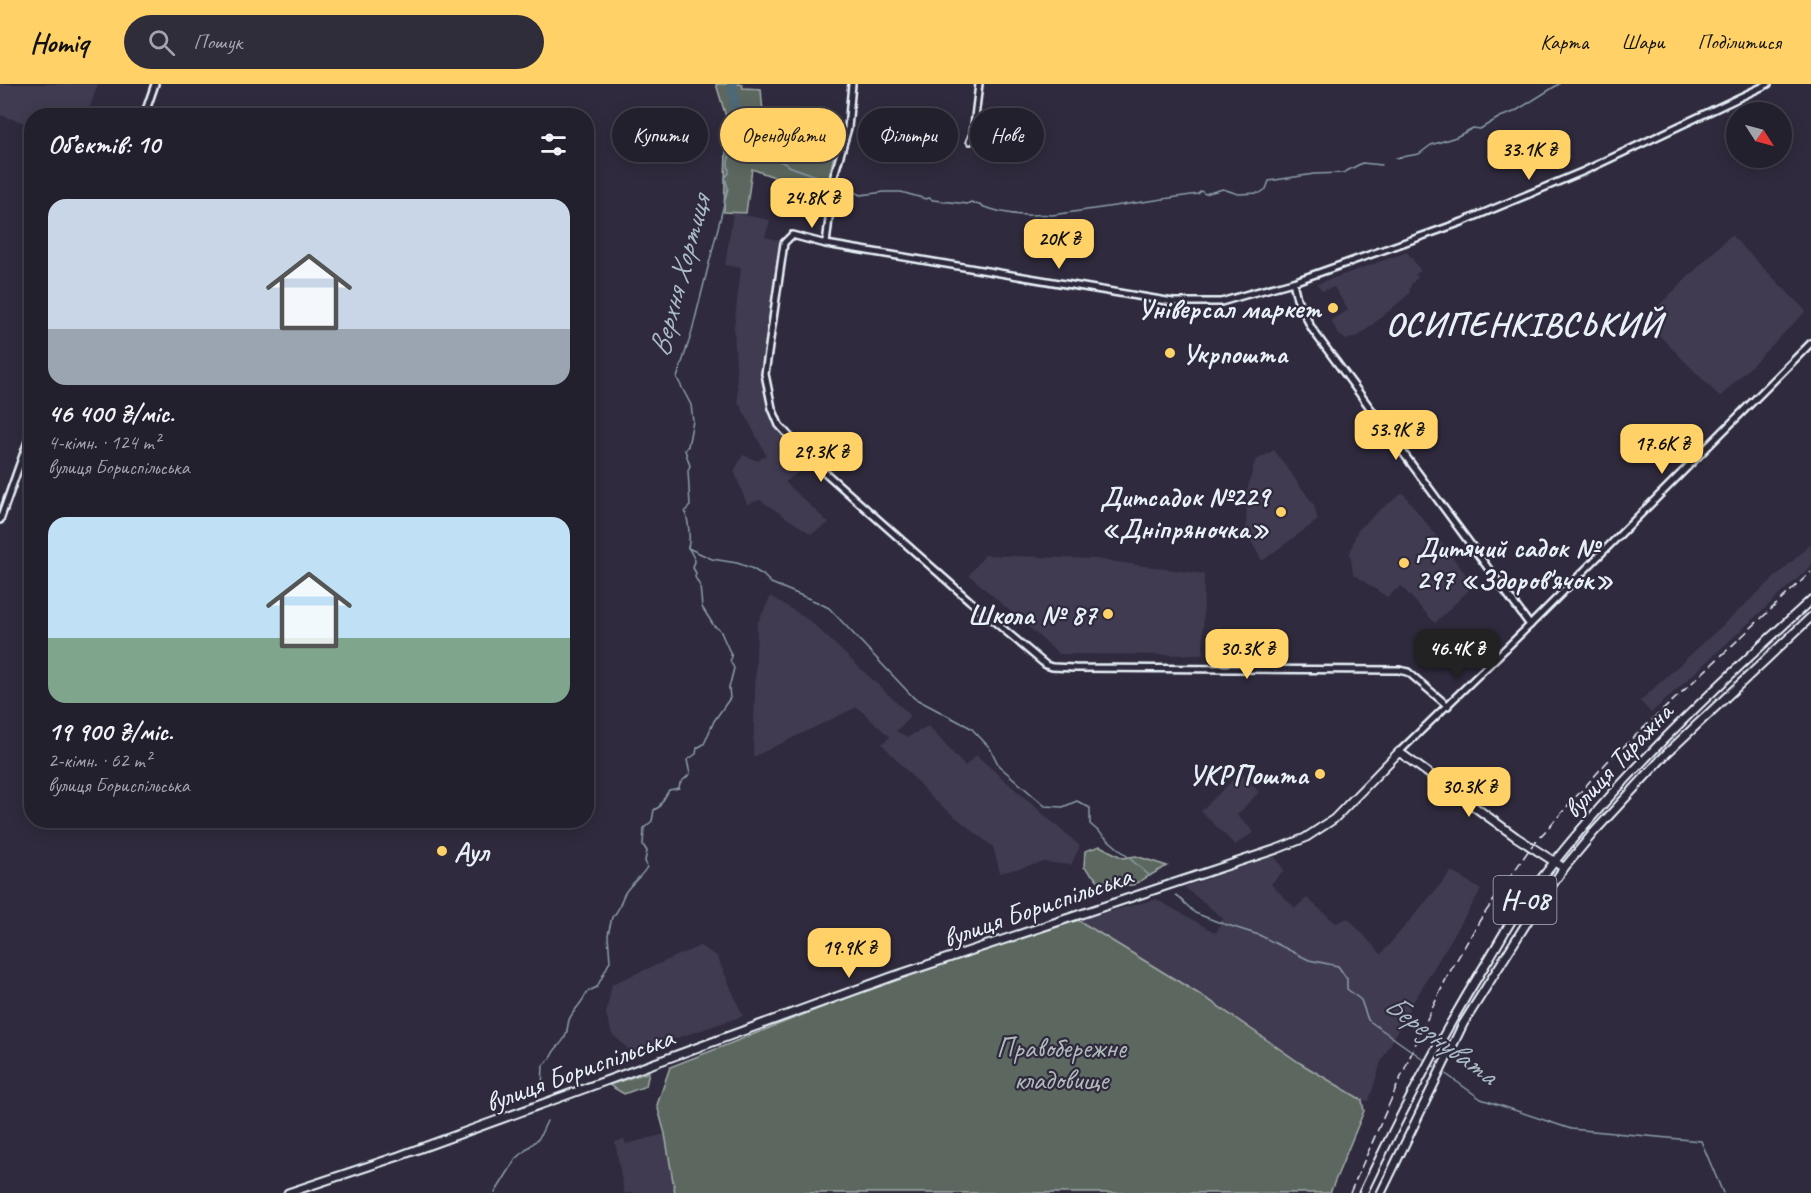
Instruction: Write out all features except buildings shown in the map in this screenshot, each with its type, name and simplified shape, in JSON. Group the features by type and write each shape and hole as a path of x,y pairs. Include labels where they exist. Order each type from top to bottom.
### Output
{"main road":[{"name":"вулиця Тиражна","path":"1363,1193 1452,1018 1524,902 1554,861 1602,803 1658,744 1703,699 1811,600"},
{"name":"вулиця Тиражна","path":"1381,1193 1463,1024 1564,868 1599,826 1666,754 1811,617"},
{"path":"1399,752 1516,837 1564,868"},
{"name":"вулиця Бориспільська","path":"288,1193 465,1133 894,976 1305,838 1334,819 1399,752"}],"street":[{"path":"147,108 155,84"},
{"path":"826,244 834,176 848,128 852,84"},
{"path":"976,108 979,84"},
{"path":"1448,706 1408,672 1399,670 1075,668 1046,665 811,460 778,426 767,389 765,364 783,243 792,236 826,244 1173,302 1221,302 1293,282 1462,222 1584,171 1767,84"},
{"path":"1293,282 1297,299 1312,329 1530,625"},
{"name":"вулиця Бориспільська","path":"1399,752 1530,625 1811,343"},
{"path":"0,520 24,452"}],"shaded area":[{"path":"0,84 98,84 89,108 24,108 24,123 0,115"},
{"path":"733,213 770,220 765,237 781,241 762,375 769,410 781,434 812,462 785,482 829,523 811,534 760,500 747,504 734,471 743,455 758,461 766,455 738,401 734,327 741,268 725,265"},
{"path":"1731,235 1806,311 1720,397 1644,320"},
{"path":"1407,252 1421,271 1415,274 1418,277 1411,284 1409,294 1359,336 1346,340 1338,334 1331,320 1348,310 1334,287 1322,291 1317,284"},
{"name":"Дитсадок №229 «Дніпряночка»","path":"1274,450 1314,505 1318,520 1262,561 1246,532 1247,491 1255,461"},
{"name":"Дитячий садок № 297 «Здоров'ячок»","path":"1403,493 1474,585 1435,623 1401,586 1387,597 1353,574 1350,553 1357,531"},
{"path":"1811,544 1811,566 1651,713 1640,701"},
{"name":"Школа № 87","path":"985,555 1095,559 1204,574 1203,652 1201,655 1059,654 969,575"},
{"path":"771,596 810,621 911,716 896,731 908,737 928,726 965,766 976,755 1080,846 1071,865 1044,862 1000,873 993,847 933,799 882,744 890,737 857,707 753,757 757,624"},
{"path":"1241,772 1259,792 1237,815 1254,832 1235,845 1201,811"},
{"path":"1274,856 1284,870 1271,884 1295,908 1307,898 1336,923 1348,918 1381,954 1452,871 1481,890 1412,1004 1381,1062 1369,1101 1362,1100 1300,1063 1212,1002 1078,920 1156,899 1216,933 1223,918 1184,887"},
{"path":"700,946 717,956 743,1016 632,1053 612,1034 606,1014 612,984"},
{"path":"665,1134 675,1193 624,1193 615,1142 624,1139 626,1144"}],"green space":[{"path":"716,84 742,84 743,88 761,89 763,108 723,108"},
{"path":"726,162 832,162 823,207 813,207 816,197 806,194 802,208 792,207 798,188 788,185 778,194 777,178 752,169 746,213 724,212"},
{"path":"1100,846 1123,858 1136,856 1167,866 1133,885 1104,886 1084,867 1085,851"},
{"name":"Правобережне кладовище","path":"1078,920 1212,1002 1300,1063 1362,1100 1364,1111 1330,1193 675,1193 665,1134 657,1105 670,1067 869,989"},
{"path":"649,1072 646,1086 624,1094 609,1085"}],"waterway":[{"name":"Верхня Хортиця","path":"732,84 736,108"},
{"path":"1396,158 1419,154 1431,145 1456,137 1473,128 1480,129 1514,112 1559,84"},
{"name":"Верхня Хортиця","path":"688,547 689,529 685,511 690,506 688,470 690,466 685,450 688,446 693,421 691,405 677,378 691,335 728,188 725,178 729,173 728,162"},
{"path":"782,162 845,186 860,195 901,192 926,199 967,204 971,202 999,212 1021,215 1052,215 1198,194 1201,191 1205,194 1223,189 1238,194 1260,193 1266,189 1269,181 1314,174 1343,173 1362,163 1382,165"},
{"path":"542,1089 543,1065 551,1058 564,1039 570,1017 587,992 597,987 610,961 608,935 612,917 629,887 647,867 645,861 647,851 643,845 644,828 652,821 654,810 659,807 669,790 679,788 680,783 690,774 687,760 696,754 697,748 704,744 714,721 730,698 729,688 734,668 730,661 732,657 720,630 714,626 702,607 700,586 693,568 695,560 688,547"},
{"name":"Березнувата","path":"688,548 712,559 751,568 771,583 829,608 914,698 971,728 990,748 999,766 1045,806 1063,807 1077,801 1090,808 1090,824 1150,876"},
{"name":"Березнувата","path":"1176,895 1195,913 1259,935 1309,960 1338,966 1347,979 1347,989 1361,1000 1368,1020 1426,1061"},
{"name":"Березнувата","path":"1430,1064 1439,1069"},
{"name":"Березнувата","path":"1443,1072 1481,1099 1571,1129 1701,1141 1723,1193"},
{"path":"495,1193 516,1159 539,1138 547,1121"}],"railway":[{"path":"1350,1193 1448,975 1480,920 1531,847 1607,762 1811,572"}],"place":[{"name":"Універсал маркет","path":"1333,308"},
{"name":"Укрпошта","path":"1170,353"},
{"name":"Дитсадок №229 «Дніпряночка»","path":"1281,512"},
{"name":"Дитячий садок № 297 «Здоров'ячок»","path":"1404,563"},
{"name":"Школа № 87","path":"1108,614"},
{"name":"УКРПошта","path":"1320,774"},
{"name":"Аул","path":"442,851"}],"district":[{"name":"ОСИПЕНКІВСЬКИЙ","path":"1524,323"}]}
